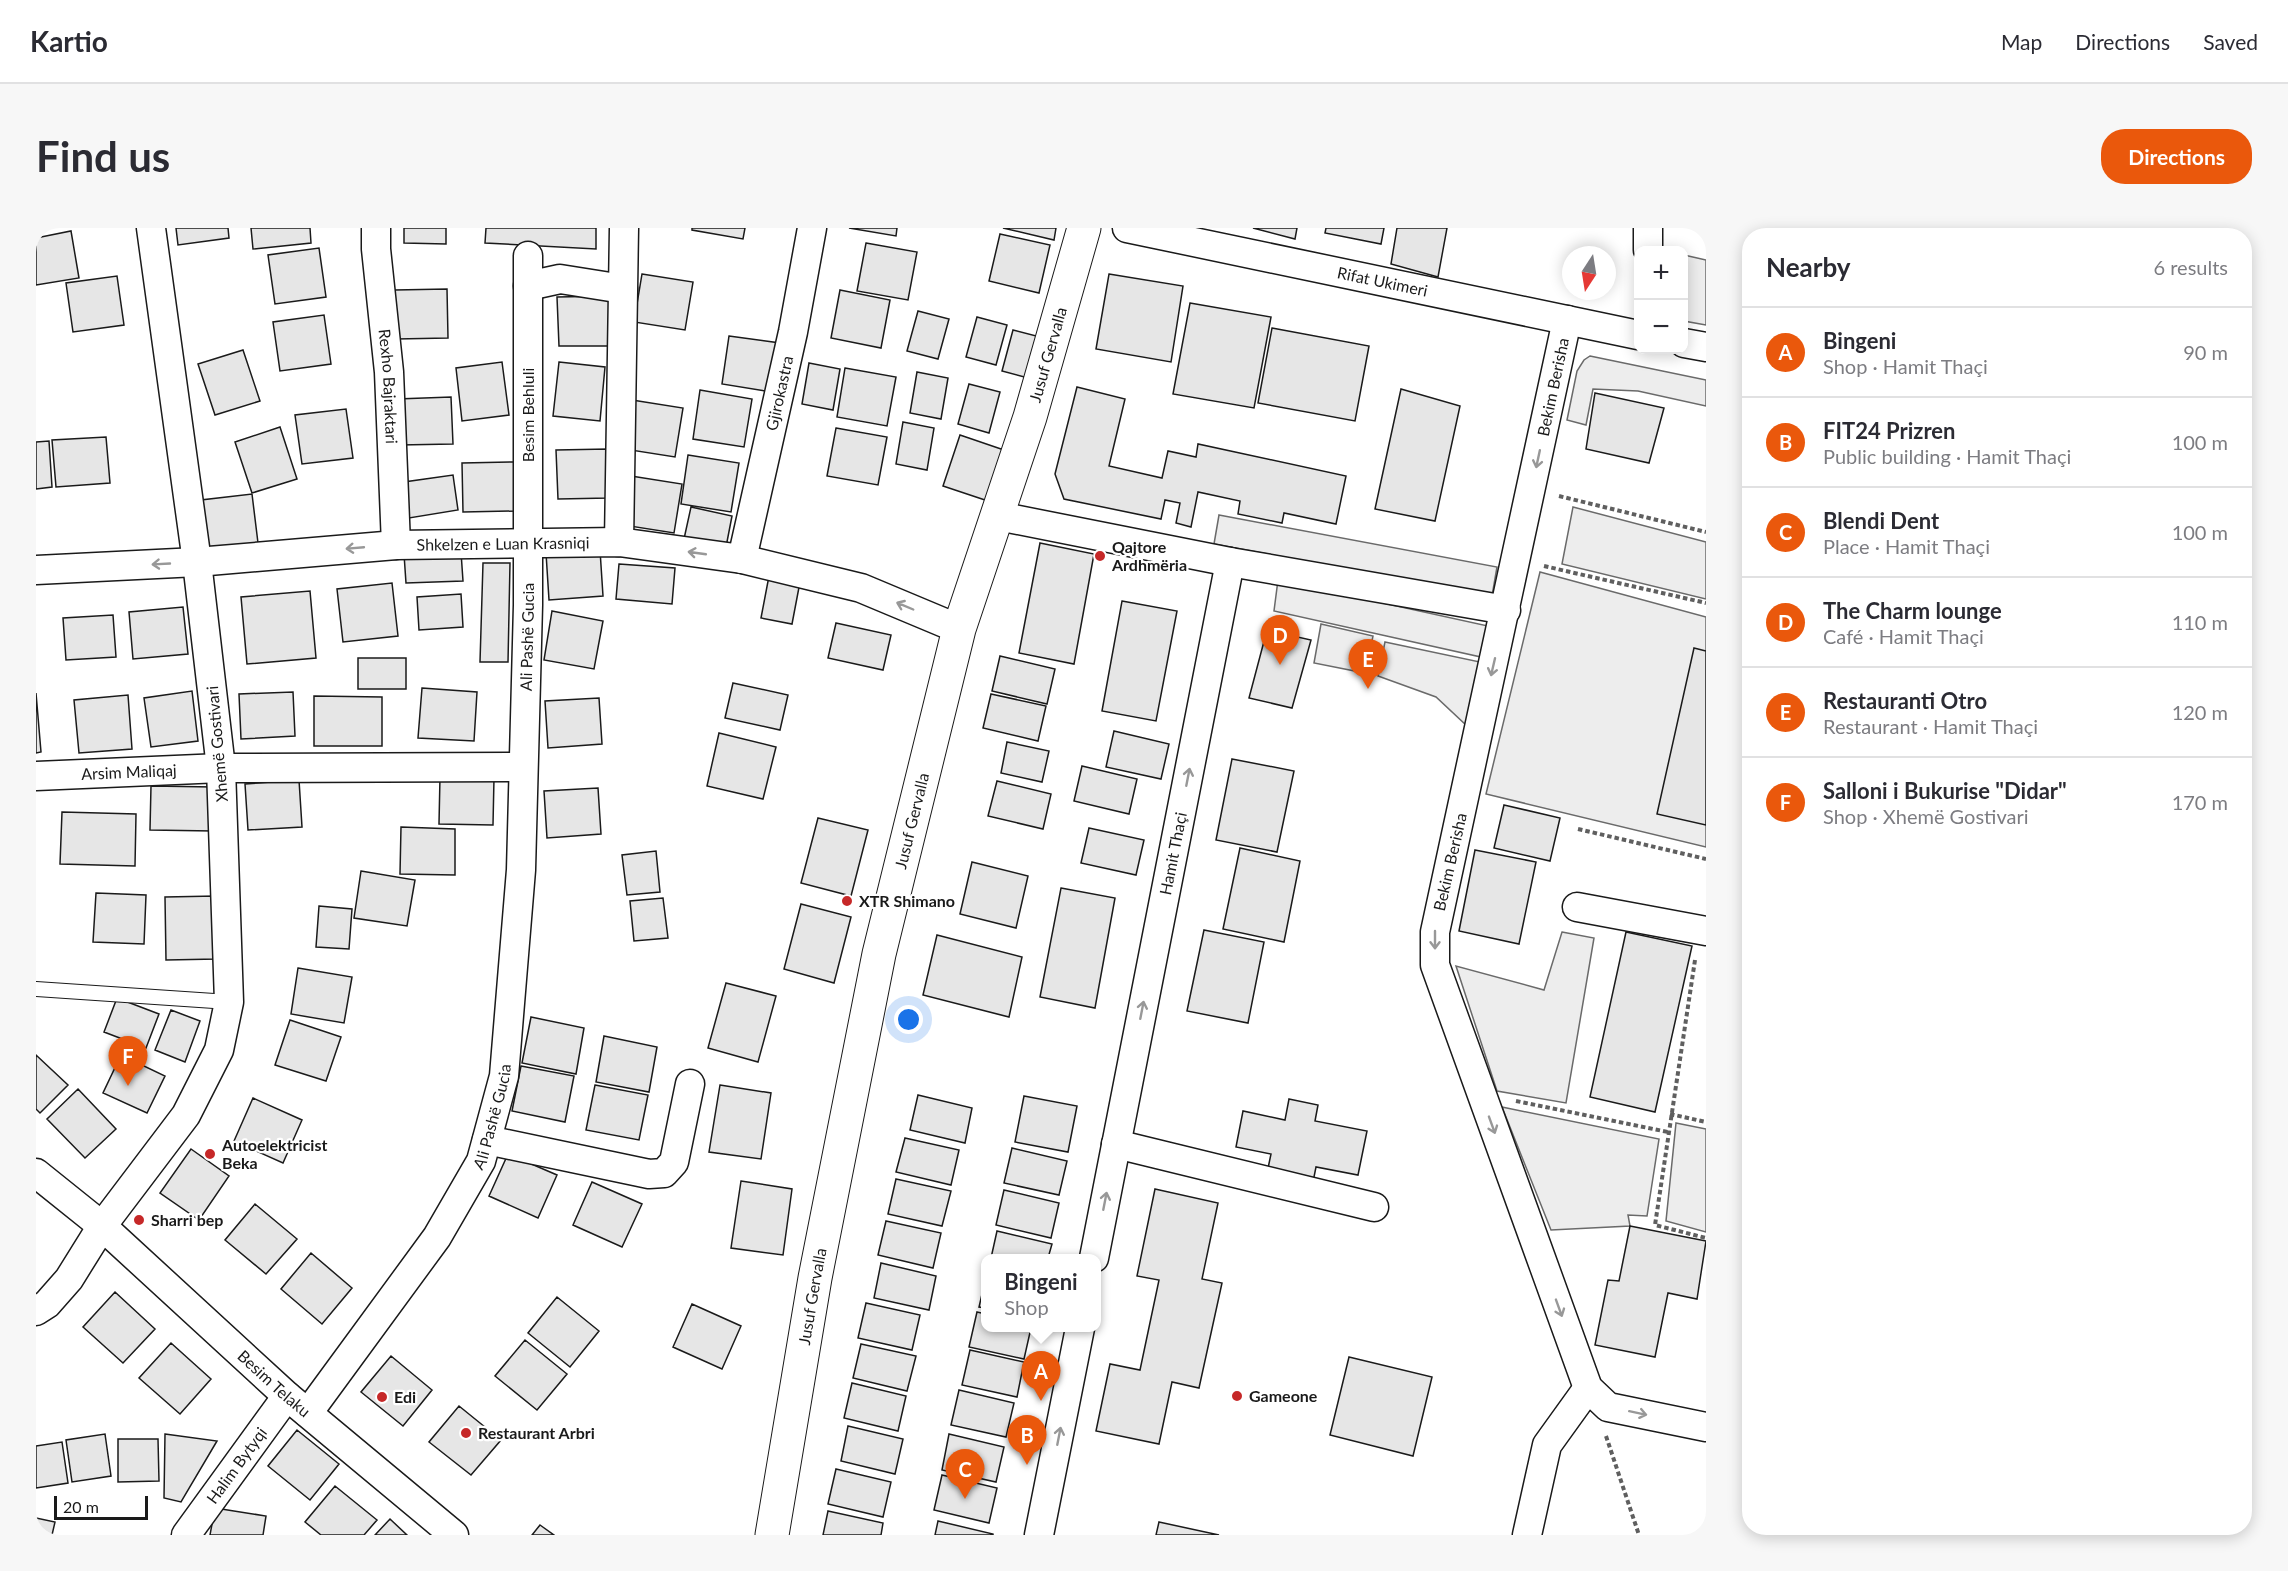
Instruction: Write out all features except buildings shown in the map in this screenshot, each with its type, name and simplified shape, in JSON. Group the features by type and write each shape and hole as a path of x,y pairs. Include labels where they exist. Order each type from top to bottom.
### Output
{"street":[{"name":"Xhemë Gostivari","path":"102,1226 186,1115 219,1050 229,1002 221,768 197,562 151,228"},
{"name":"Rexho Bajraktari","path":"376,228 376,249 389,372 396,545"},
{"path":"619,542 624,228"},
{"name":"Gjirokastra","path":"742,559 793,332 812,228"},
{"name":"Jusuf Gervalla","path":"772,1535 815,1278 879,954 959,628 999,516 1030,417 1084,228"},
{"name":"Rifat Ukimeri","path":"1128,228 1634,334"},
{"path":"1648,228 1648,246"},
{"name":"Besim Behluli","path":"528,256 528,543"},
{"path":"528,286 560,279 623,290"},
{"name":"Bekim Berisha","path":"1567,320 1517,560 1434,932 1436,965 1480,1093 1598,1397"},
{"path":"1688,344 1706,347"},
{"path":"999,516 1230,562 1506,610"},
{"name":"Shkelzen e Luan Krasniqi","path":"36,570 197,562 396,545 619,542 742,559 861,588 959,628"},
{"name":"Ali Pashë Gucia","path":"298,1405 437,1238 481,1161 504,1077 513,998 521,870 528,543"},
{"name":"Hamit Thaçi","path":"1095,1254 1230,562"},
{"path":"221,768 522,767"},
{"name":"Arsim Maliqaj","path":"36,776 221,768"},
{"path":"1577,907 1702,930"},
{"path":"487,1140 649,1174 664,1173 674,1162 690,1084"},
{"path":"1116,1144 1374,1207"},
{"name":"Besim Telaku","path":"36,1173 102,1226 298,1405 454,1535"},
{"path":"36,1311 47,1304 69,1279 102,1226"},
{"path":"1039,1535 1079,1332"},
{"path":"1527,1535 1547,1445 1598,1397 1706,1427"},
{"name":"Halim Bytyqi","path":"186,1535 298,1405"}],"lane":[{"path":"36,989 229,1002"}],"path":[{"path":"1532,490 1706,532"},
{"path":"1517,560 1706,603"},
{"path":"1578,830 1706,859"},
{"path":"1702,930 1670,1114 1655,1224 1706,1238"},
{"path":"1480,1093 1668,1132"},
{"path":"1670,1114 1706,1122"},
{"path":"1598,1397 1604,1432 1639,1535"}],"shaded area":[{"path":"1688,256 1706,260 1706,325 1688,322"},
{"path":"1590,356 1706,380 1706,406 1638,391 1593,389 1586,425 1567,420 1577,371 1584,360"},
{"path":"1573,507 1706,542 1706,599 1562,564"},
{"path":"1219,515 1497,567 1492,596 1214,544"},
{"path":"1540,572 1706,617 1706,847 1486,794"},
{"path":"1278,580 1488,626 1481,657 1274,611"},
{"path":"1321,624 1373,636 1365,673 1314,663"},
{"path":"1385,642 1480,662 1466,725 1436,697 1378,676"},
{"path":"1562,932 1594,938 1566,1103 1497,1091 1456,966 1544,990"},
{"path":"1502,1107 1659,1139 1647,1216 1628,1215 1630,1226 1551,1230"},
{"path":"1676,1123 1706,1129 1706,1232 1666,1221"}],"place":[{"name":"Qajtore Ardhmëria","path":"1100,556"},
{"name":"The Charm lounge","path":"1280,665"},
{"name":"Restauranti Otro","path":"1368,689"},
{"name":"XTR Shimano","path":"847,901"},
{"name":"Salloni i Bukurise \"Didar\"","path":"128,1086"},
{"name":"Autoelektricist Beka","path":"210,1154"},
{"name":"Sharri bep","path":"139,1220"},
{"name":"Gameone","path":"1237,1396"},
{"name":"Edi","path":"382,1397"},
{"name":"Bingeni","path":"1041,1401"},
{"name":"Restaurant Arbri","path":"466,1433"},
{"name":"FIT24 Prizren","path":"1027,1465"},
{"name":"Blendi Dent","path":"965,1499"}]}
